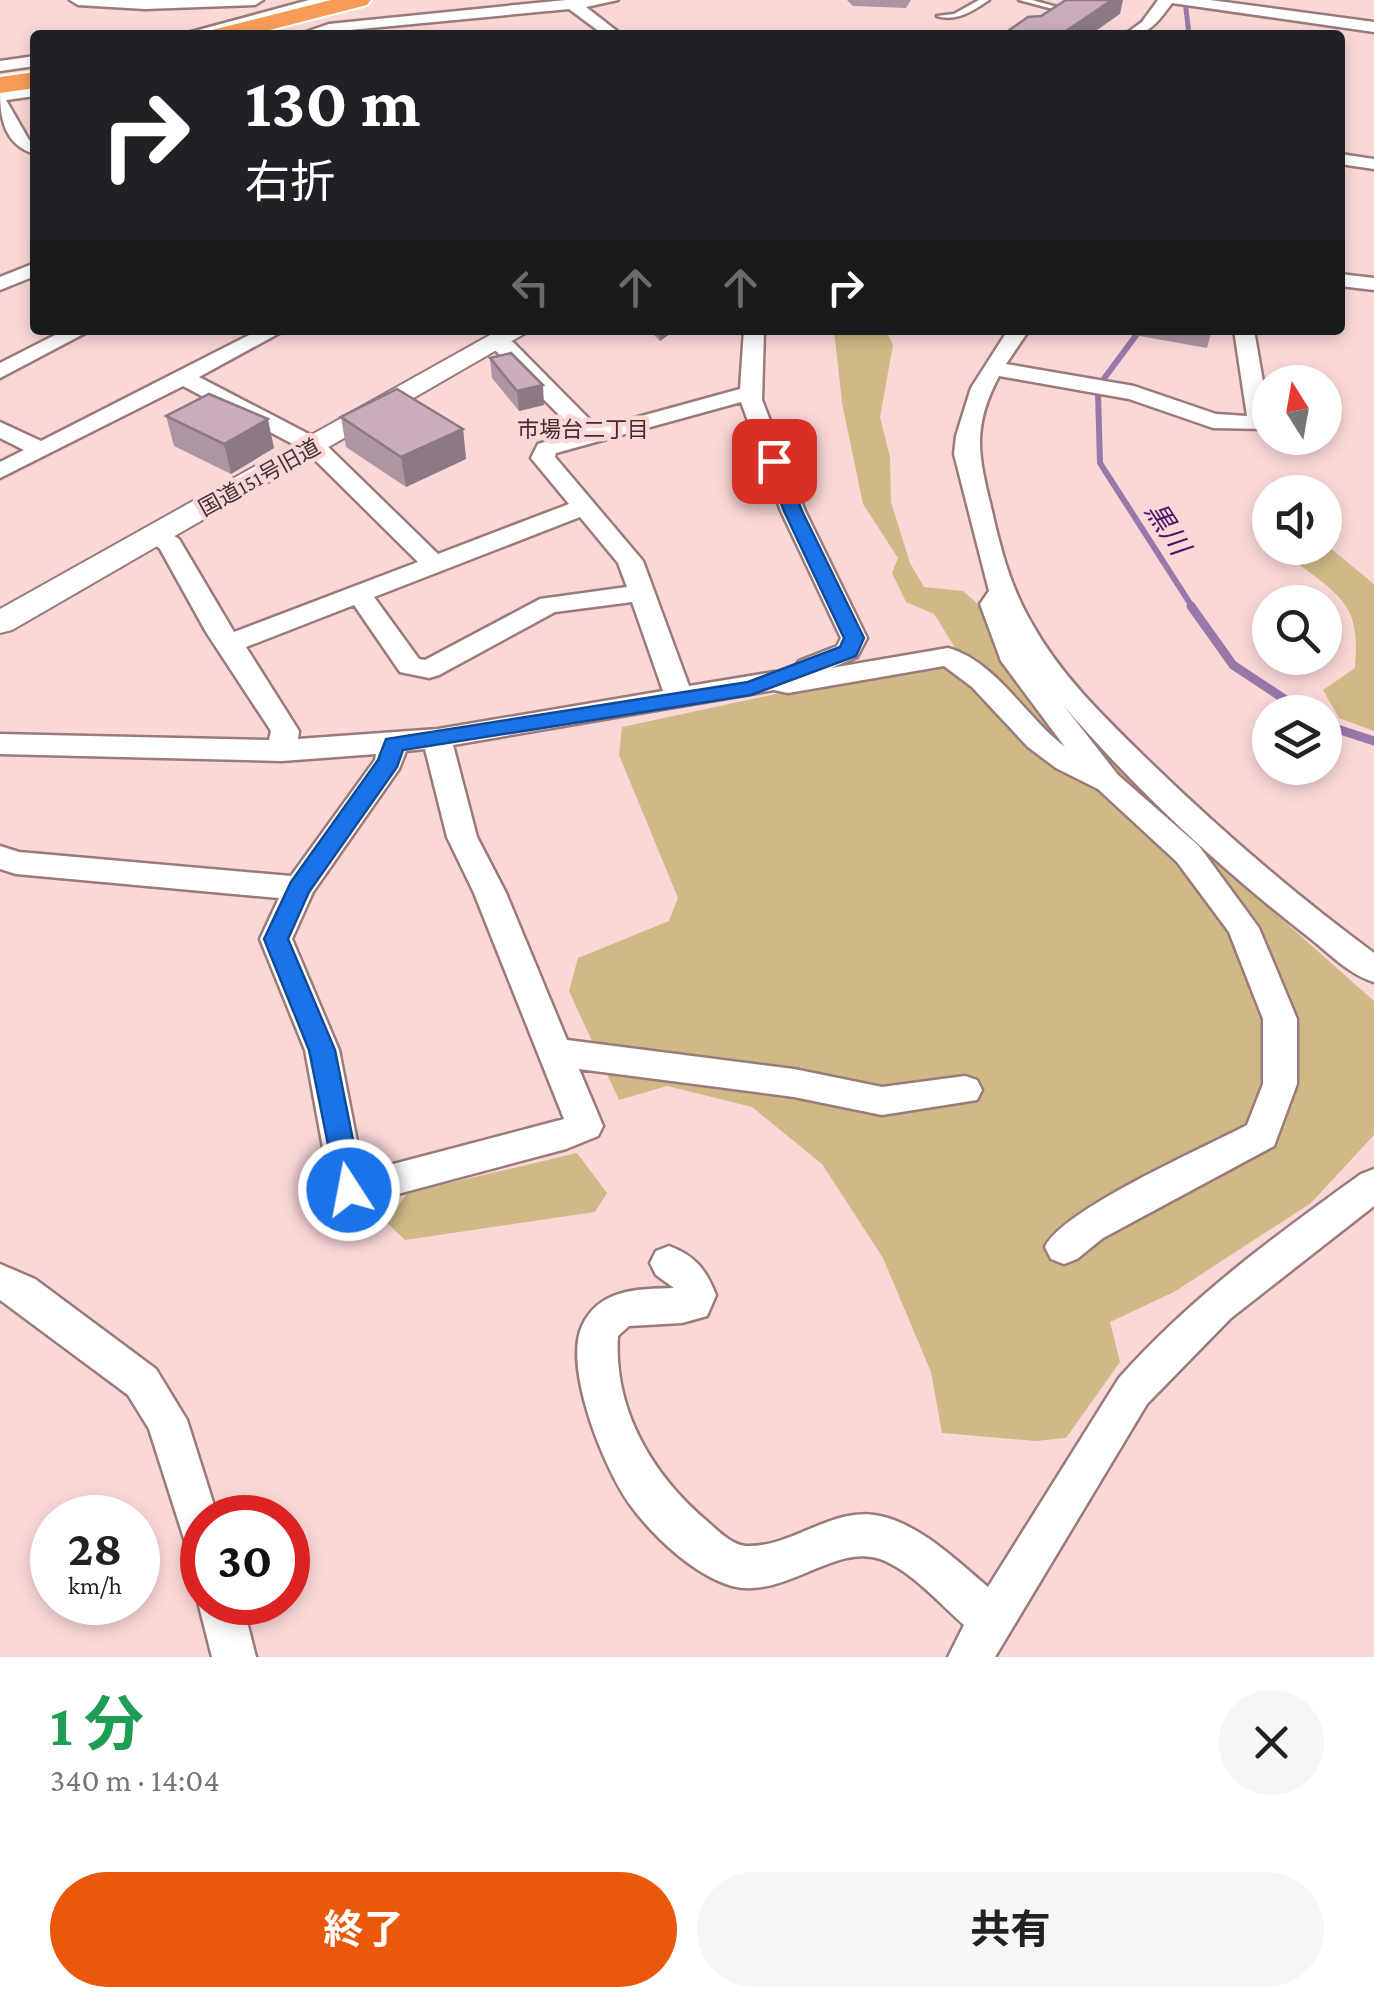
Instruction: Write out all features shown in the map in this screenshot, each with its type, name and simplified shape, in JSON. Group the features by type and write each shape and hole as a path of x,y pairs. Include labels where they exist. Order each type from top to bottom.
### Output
{"highway":[{"path":"241,30 359,0"},
{"path":"293,30 395,11"},
{"path":"0,76 30,71"},
{"path":"0,85 30,81"}],"street":[{"path":"78,0 255,0"},
{"path":"208,30 327,0"},
{"path":"324,30 395,11 610,0"},
{"path":"1140,30 1166,0"},
{"path":"1177,0 1374,27"},
{"path":"1299,30 1312,0"},
{"path":"572,4 607,30"},
{"path":"1036,26 1073,5"},
{"path":"0,66 30,62"},
{"path":"30,91 0,100 30,143"},
{"path":"0,146 30,144"},
{"path":"1345,160 1374,164"},
{"path":"0,254 30,269"},
{"path":"0,284 30,271"},
{"path":"1345,281 1374,284"},
{"path":"0,371 71,335"},
{"path":"0,471 264,335"},
{"path":"0,744 282,751 393,744 774,682 848,651 854,638 793,511 749,393 754,335"},
{"path":"1015,335 974,402 966,454 1004,596 1058,682 1116,745 1261,882 1374,970"},
{"path":"992,368 1102,387 1160,401 1212,421 1260,424 1245,335"},
{"path":"507,336 505,347 593,436"},
{"name":"国道151号旧道","path":"0,624 507,336"},
{"path":"182,377 314,446 434,564"},
{"path":"680,700 630,560 543,458 546,448 749,393"},
{"path":"0,429 42,450"},
{"path":"230,643 584,507"},
{"path":"156,535 170,544 219,632 230,643 285,731 282,751"},
{"path":"359,594 410,666 429,669 549,605 642,592"},
{"path":"1004,596 994,598 992,604 1014,661 1108,782 1188,854 1243,928 1280,1020 1280,1084 1261,1135 1090,1226 1064,1248"},
{"path":"774,682 788,684 948,657 966,665 1030,734 1067,764 1108,782"},
{"path":"393,744 389,762 299,888 276,939 322,1050 349,1190 585,1126 514,960 490,893 471,862 446,795 438,738"},
{"path":"0,858 16,863 299,888"},
{"path":"556,1052 794,1083 882,1101 965,1090"},
{"path":"970,1657 1133,1391 1162,1356 1238,1286 1374,1184"},
{"path":"670,1263 690,1278 698,1295 692,1304 620,1309 602,1322 595,1338 596,1365 626,1460 646,1492 730,1564 754,1568 851,1537 878,1536 898,1544 992,1619"},
{"path":"0,1281 21,1290 142,1382 167,1420 190,1495"},
{"path":"226,1625 234,1657"}],"lane":[{"path":"941,16 954,16 986,0"},
{"path":"1022,0 1073,5"}],"shaded area":[{"path":"835,335 888,335 893,345 880,417 890,457 891,502 910,563 924,587 963,591 979,605 992,635 1038,669 1134,782 1207,853 1374,1001 1374,1135 1311,1203 1174,1292 1110,1322 1120,1362 1066,1438 1036,1441 942,1433 931,1372 883,1258 822,1164 752,1107 667,1086 619,1100 569,991 578,958 669,921 678,898 619,755 622,727 790,691 836,687 943,665 954,646 934,614 906,602 892,573 898,558 863,504 842,403"},
{"path":"1342,558 1374,584 1374,731 1342,719 1342,695 1326,695 1323,690 1355,668 1356,646 1350,613 1342,601 1342,585 1325,585 1300,565 1342,565"},
{"path":"577,1153 607,1193 595,1212 405,1240 387,1223 407,1193"}],"building":[{"path":"1066,0 1112,0 1067,30 1009,30 1028,17 1041,16"},
{"path":"511,353 543,385 517,391 490,358"},
{"path":"397,389 463,429 401,457 341,417"},
{"path":"209,394 268,419 224,444 166,416"}],"waterway":[{"name":"黒川","path":"1185,0 1188,30"},
{"name":"黒川","path":"1136,335 1098,393 1100,463 1193,608"},
{"name":"黒川","path":"1191,606 1233,665 1278,695"},
{"name":"黒川","path":"1342,731 1374,741"}],"district":[{"name":"市場台二丁目","path":"583,429"}],"route":[{"path":"349,1190 322,1050 282,962 276,939 299,888 389,762 393,744 751,688 848,651 854,638 793,511 774,461"}]}
